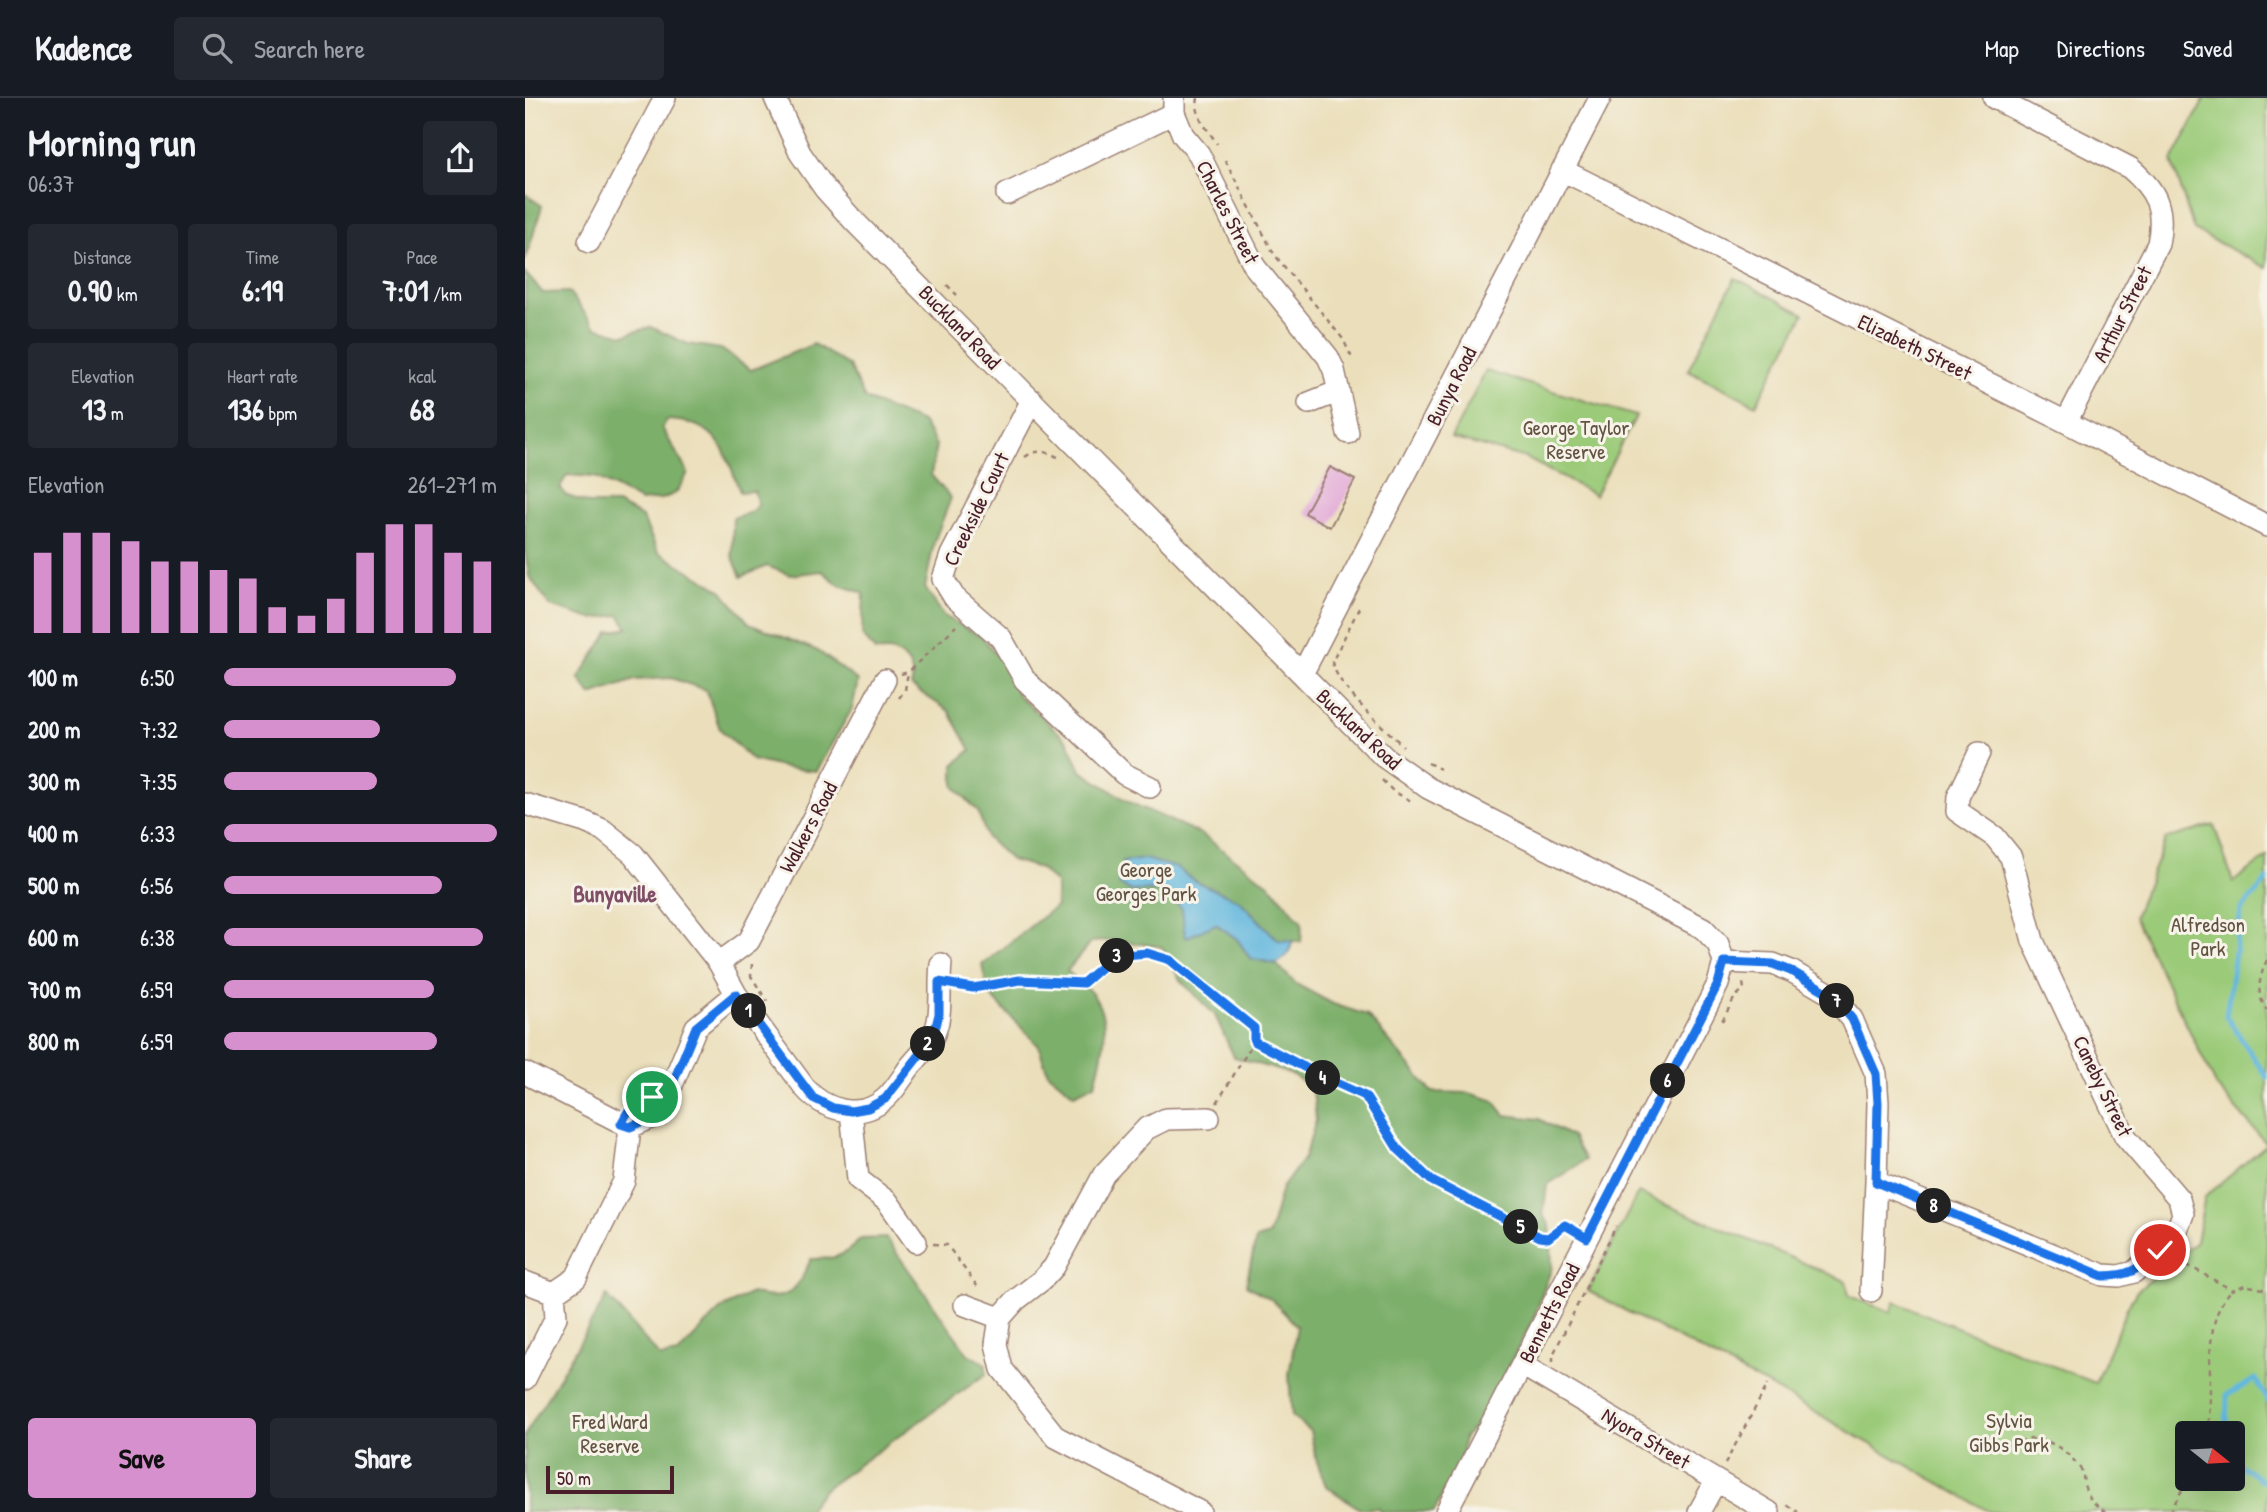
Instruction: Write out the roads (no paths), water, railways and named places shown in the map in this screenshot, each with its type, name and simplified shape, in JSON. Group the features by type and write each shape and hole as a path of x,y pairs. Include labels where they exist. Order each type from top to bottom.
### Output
{"street":[{"path":"589,242 665,98"},
{"name":"Buckland Road","path":"775,98 800,153 825,189 853,220 1384,757 1428,788 1703,929 1718,944 1724,962"},
{"name":"Bunya Road","path":"1302,674 1600,98"},
{"name":"Arthur Street","path":"1994,98 2130,168 2147,183 2158,203 2162,224 2158,244 2066,422"},
{"path":"1007,194 1174,105"},
{"name":"Charles Street","path":"1174,105 1183,135 1199,154 1255,267 1328,357 1334,370 1348,433"},
{"name":"Elizabeth Street","path":"1562,170 2066,422 2267,526"},
{"path":"1309,403 1337,392"},
{"name":"Creekside Court","path":"1032,400 951,555 943,579 954,597 1001,638 1025,680 1124,774 1150,787"},
{"name":"Walkers Road","path":"719,962 748,942 885,680"},
{"name":"Caneby Street","path":"1876,1182 2103,1276 2134,1272 2175,1235 2183,1214 2179,1199 2125,1136 2033,941 2011,857 1995,837 1957,811 1958,797 1979,753"},
{"path":"525,804 585,822 619,841 647,868 719,962 736,994 813,1098 833,1108 851,1111 868,1108 885,1099 933,1038 939,1014 940,973"},
{"path":"1724,962 1773,964 1791,971 1832,995 1852,1019 1876,1074 1878,1103 1871,1291"},
{"name":"Bennetts Road","path":"1446,1512 1718,984 1724,962"},
{"path":"630,1127 660,1114 696,1027 736,994"},
{"path":"525,1073 630,1127"},
{"path":"851,1111 858,1180 888,1202 916,1242"},
{"path":"994,1316 1042,1280 1054,1267 1104,1174 1146,1129 1166,1119 1209,1118"},
{"path":"554,1293 576,1278 624,1181 630,1127"},
{"path":"525,1282 554,1293"},
{"path":"525,1379 556,1317 554,1293"},
{"path":"965,1305 994,1316"},
{"path":"994,1316 996,1344 1002,1369 1056,1437 1200,1512"},
{"name":"Nyora Street","path":"1522,1364 1769,1512"},
{"path":"1699,1512 1716,1480"}],"water":[{"path":"1145,859 1177,868 1194,881 1239,900 1278,940 1292,941 1287,955 1276,964 1250,958 1237,939 1216,924 1185,938 1182,909 1165,890 1131,891 1119,885 1123,862"}],"waterway":[{"path":"2267,880 2241,910 2226,1016 2267,1077"},
{"path":"2226,1421 2227,1395 2256,1379 2267,1401"},
{"path":"2245,1468 2267,1484"}],"district":[{"name":"Bunyaville","path":"615,893"}],"park label":[{"name":"George Taylor Reserve","path":"1576,439"},
{"name":"George Georges Park","path":"1146,881"},
{"name":"Alfredson Park","path":"2208,936"},
{"name":"Sylvia Gibbs Park","path":"2009,1432"},
{"name":"Fred Ward Reserve","path":"610,1433"}]}
